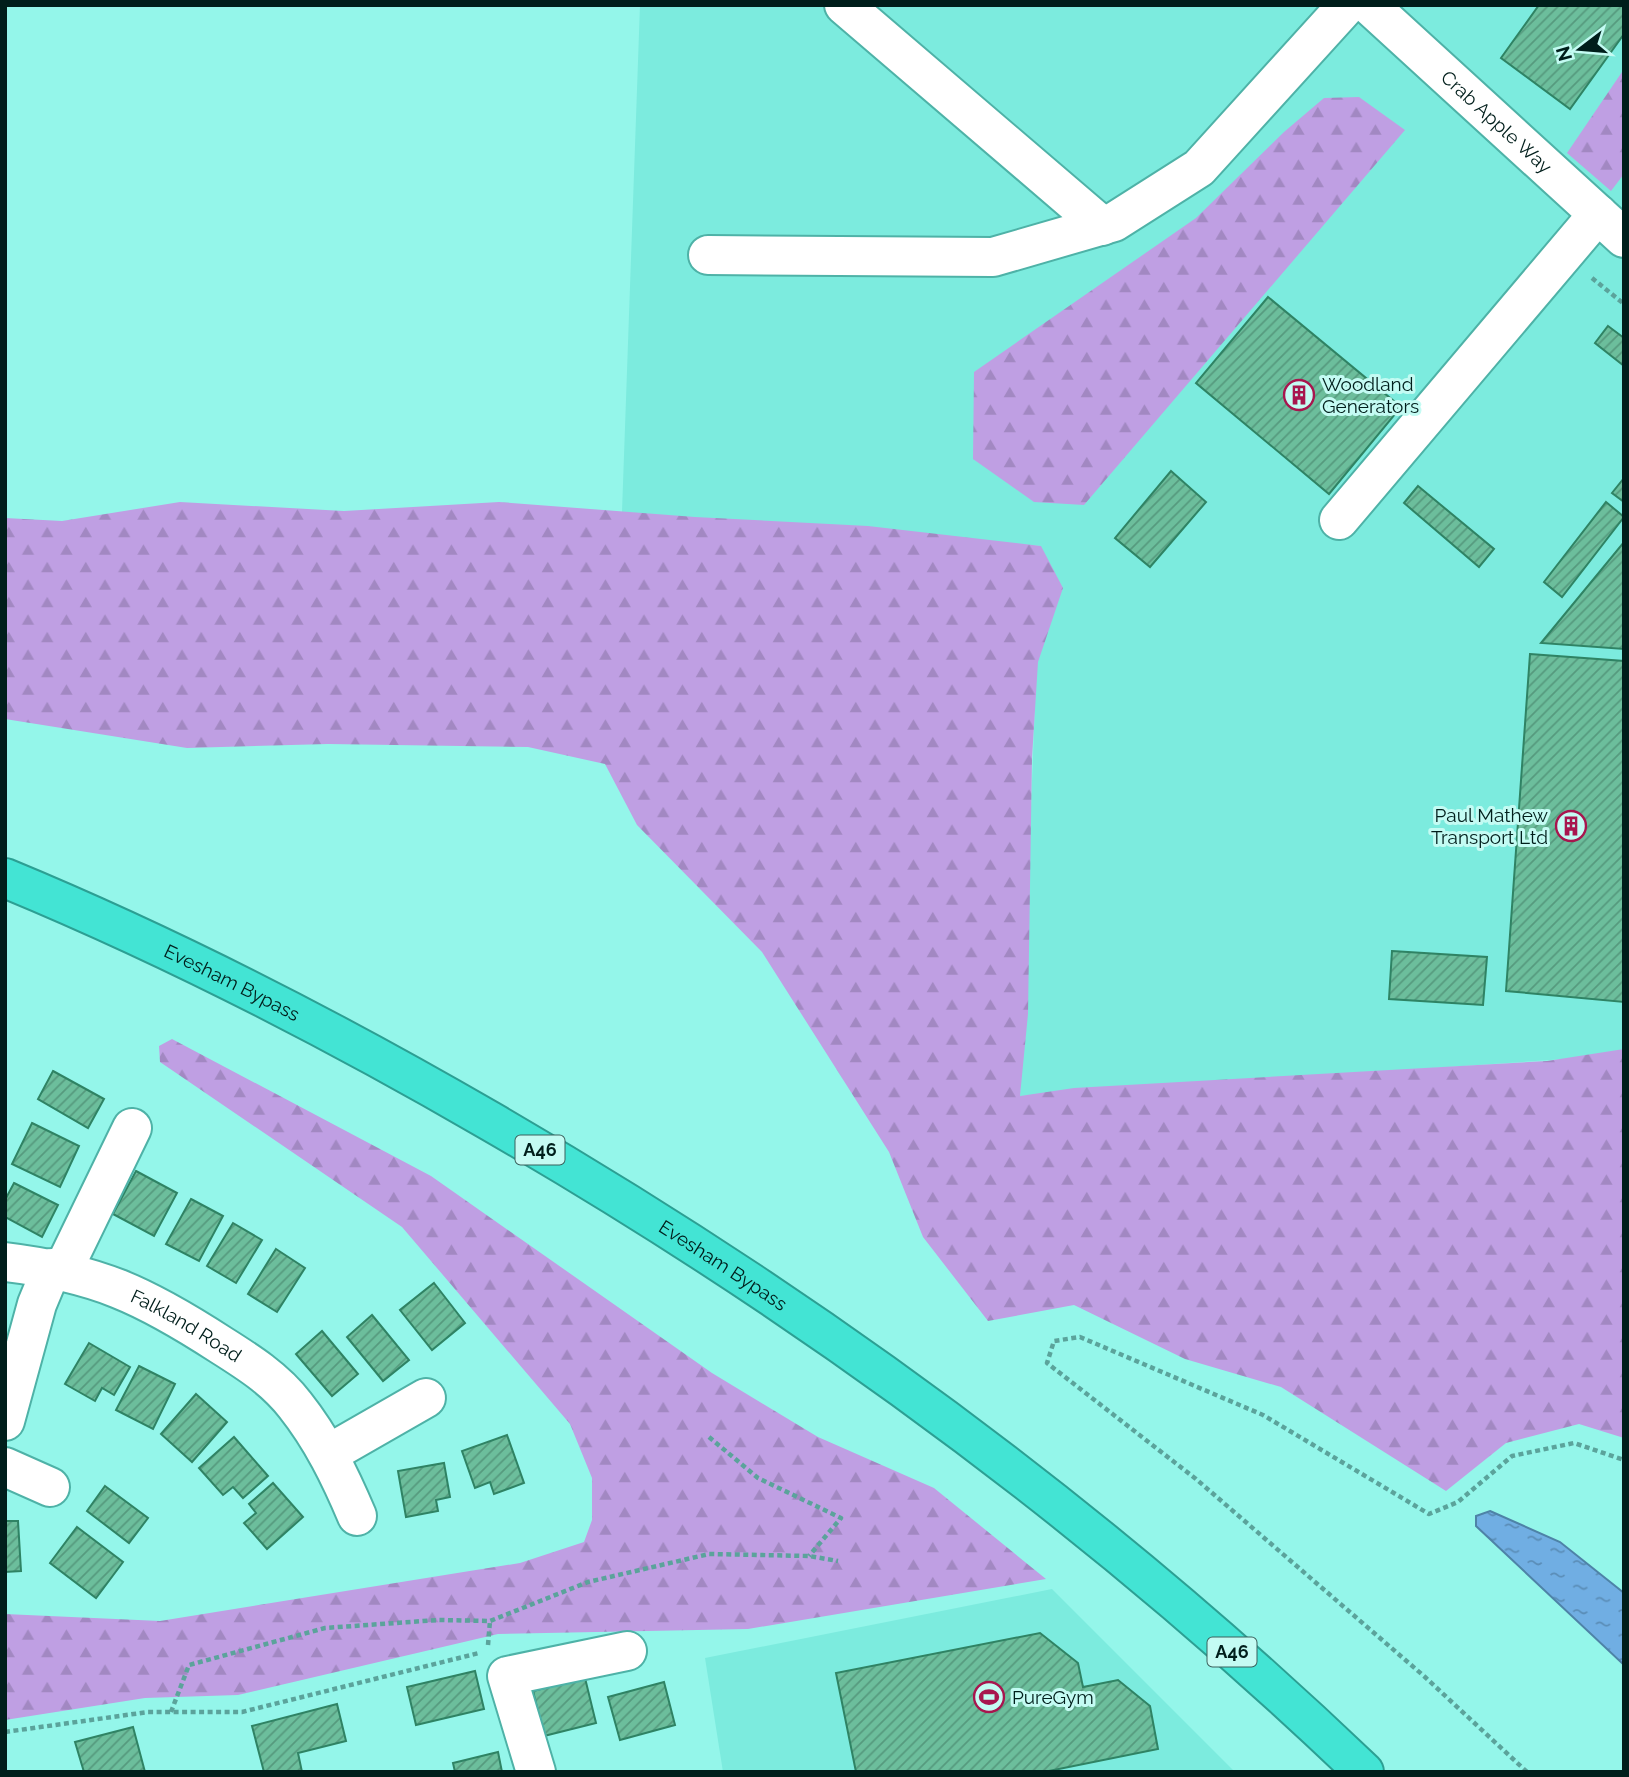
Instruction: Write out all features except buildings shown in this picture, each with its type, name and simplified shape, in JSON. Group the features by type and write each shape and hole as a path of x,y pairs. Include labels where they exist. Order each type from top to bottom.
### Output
{"highway":[{"name":"Evesham Bypass","path":"5,878 103,918 373,1054 578,1172 800,1314 1045,1496 1230,1650 1364,1772"}],"street":[{"path":"844,5 1102,226"},
{"path":"708,255 993,257 1114,222 1199,168 1347,5"},
{"name":"Crab Apple Way","path":"1370,5 1611,226"},
{"path":"1339,520 1611,226"},
{"path":"5,1421 37,1304 132,1128"},
{"name":"Falkland Road","path":"5,1262 57,1269 107,1282 169,1311 261,1371 294,1402 330,1453 357,1516"},
{"path":"330,1453 426,1398"},
{"path":"5,1467 50,1487"},
{"path":"536,1772 507,1676 627,1651"}],"path":[{"path":"1527,1772 1425,1677 1207,1488 1047,1363 1054,1341 1080,1337 1263,1415 1429,1514 1458,1502 1512,1456 1574,1443 1624,1460"},
{"path":"709,1437 758,1478 841,1518 809,1556"},
{"path":"171,1712 189,1665 325,1628 438,1620 490,1621 588,1582 709,1554 809,1556 838,1561"},
{"path":"5,1732 148,1712 242,1712 488,1651 490,1621"}],"shaded area":[{"path":"640,5 1624,5 1624,1055 1020,1096 1041,546 622,512"},
{"path":"1052,1589 1235,1772 723,1772 705,1658"}],"green space":[{"path":"1624,69 1624,174 1611,191 1567,153"},
{"path":"1359,97 1405,130 1084,505 1034,502 973,459 974,372 1196,218 1284,132 1324,98"},
{"path":"180,502 344,511 499,502 695,517 868,526 1041,546 1063,588 1038,662 1032,758 1028,1014 1020,1096 1074,1088 1547,1061 1624,1049 1624,1438 1579,1424 1506,1443 1446,1491 1281,1387 1185,1359 1074,1305 988,1321 923,1237 889,1152 762,952 637,825 605,764 528,747 328,744 187,748 5,719 5,518 62,521"},
{"path":"172,1039 431,1176 712,1373 818,1437 934,1488 1046,1579 748,1629 498,1634 238,1695 145,1698 5,1720 5,1614 160,1621 520,1563 584,1542 592,1520 592,1478 570,1424 402,1227 160,1062 159,1046"}],"water":[{"path":"1490,1511 1560,1542 1624,1593 1624,1665 1476,1526 1476,1516"}],"place":[{"name":"Woodland Generators","path":"1299,395"},
{"name":"Paul Mathew Transport Ltd","path":"1571,826"},
{"name":"PureGym","path":"989,1697"}]}
